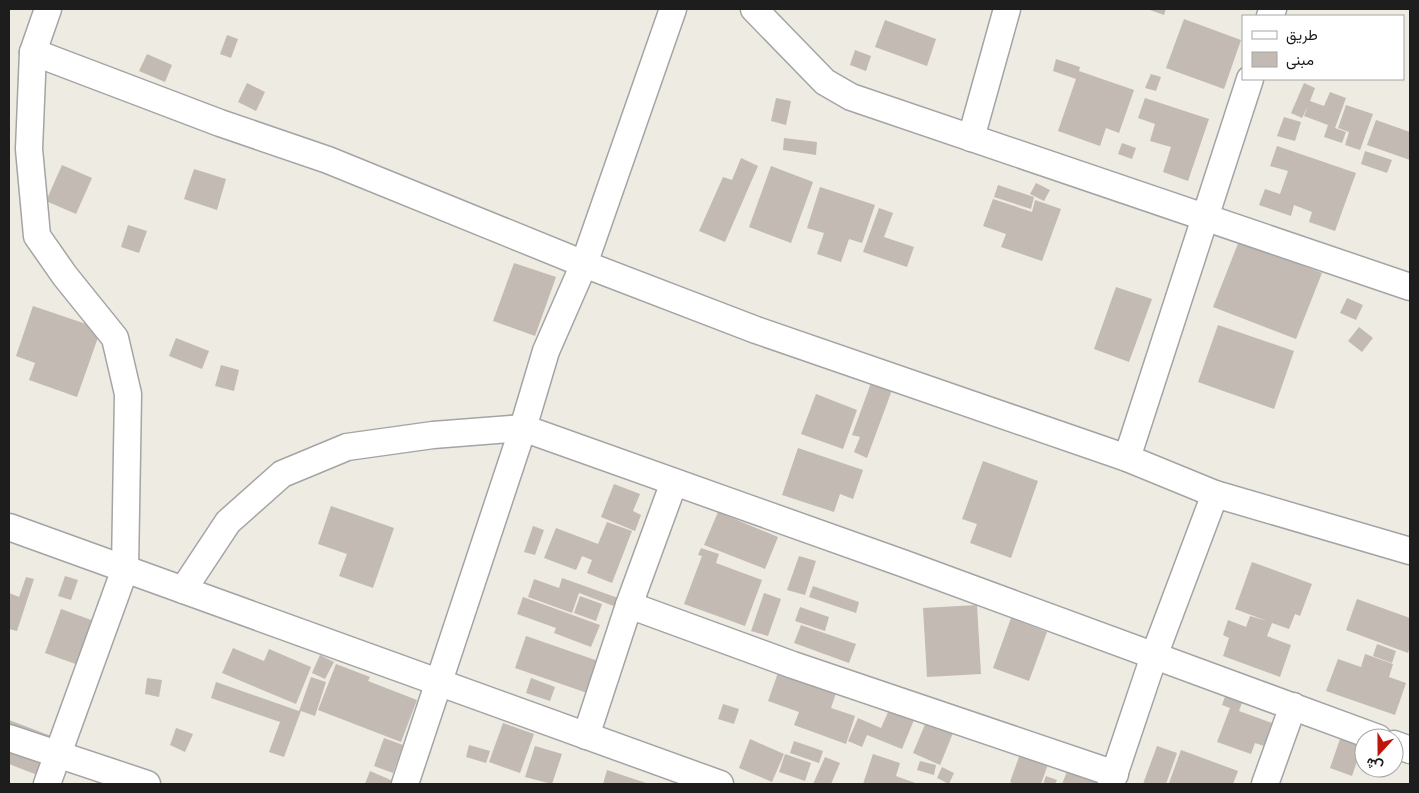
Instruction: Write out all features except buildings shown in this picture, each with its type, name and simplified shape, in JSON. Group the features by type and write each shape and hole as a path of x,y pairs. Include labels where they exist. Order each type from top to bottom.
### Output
{"street":[{"path":"46,784 125,569 128,394 115,338 65,276 37,236 29,149 33,52 48,9"},
{"path":"754,9 810,69 825,82 851,98 1410,287"},
{"path":"971,138 1007,9"},
{"path":"405,784 523,428 546,351 584,264 667,13"},
{"path":"33,52 220,123 328,160 584,264 756,330 1127,458 1215,494 1410,551"},
{"path":"1127,458 1250,80"},
{"path":"183,590 228,522 282,474 347,447 433,435 523,428 905,564 1354,729"},
{"path":"586,736 629,605 674,482"},
{"path":"629,605 1113,779 1154,656 1215,494"},
{"path":"9,527 720,784"},
{"path":"1265,784 1293,706"},
{"path":"9,738 148,784"}]}
